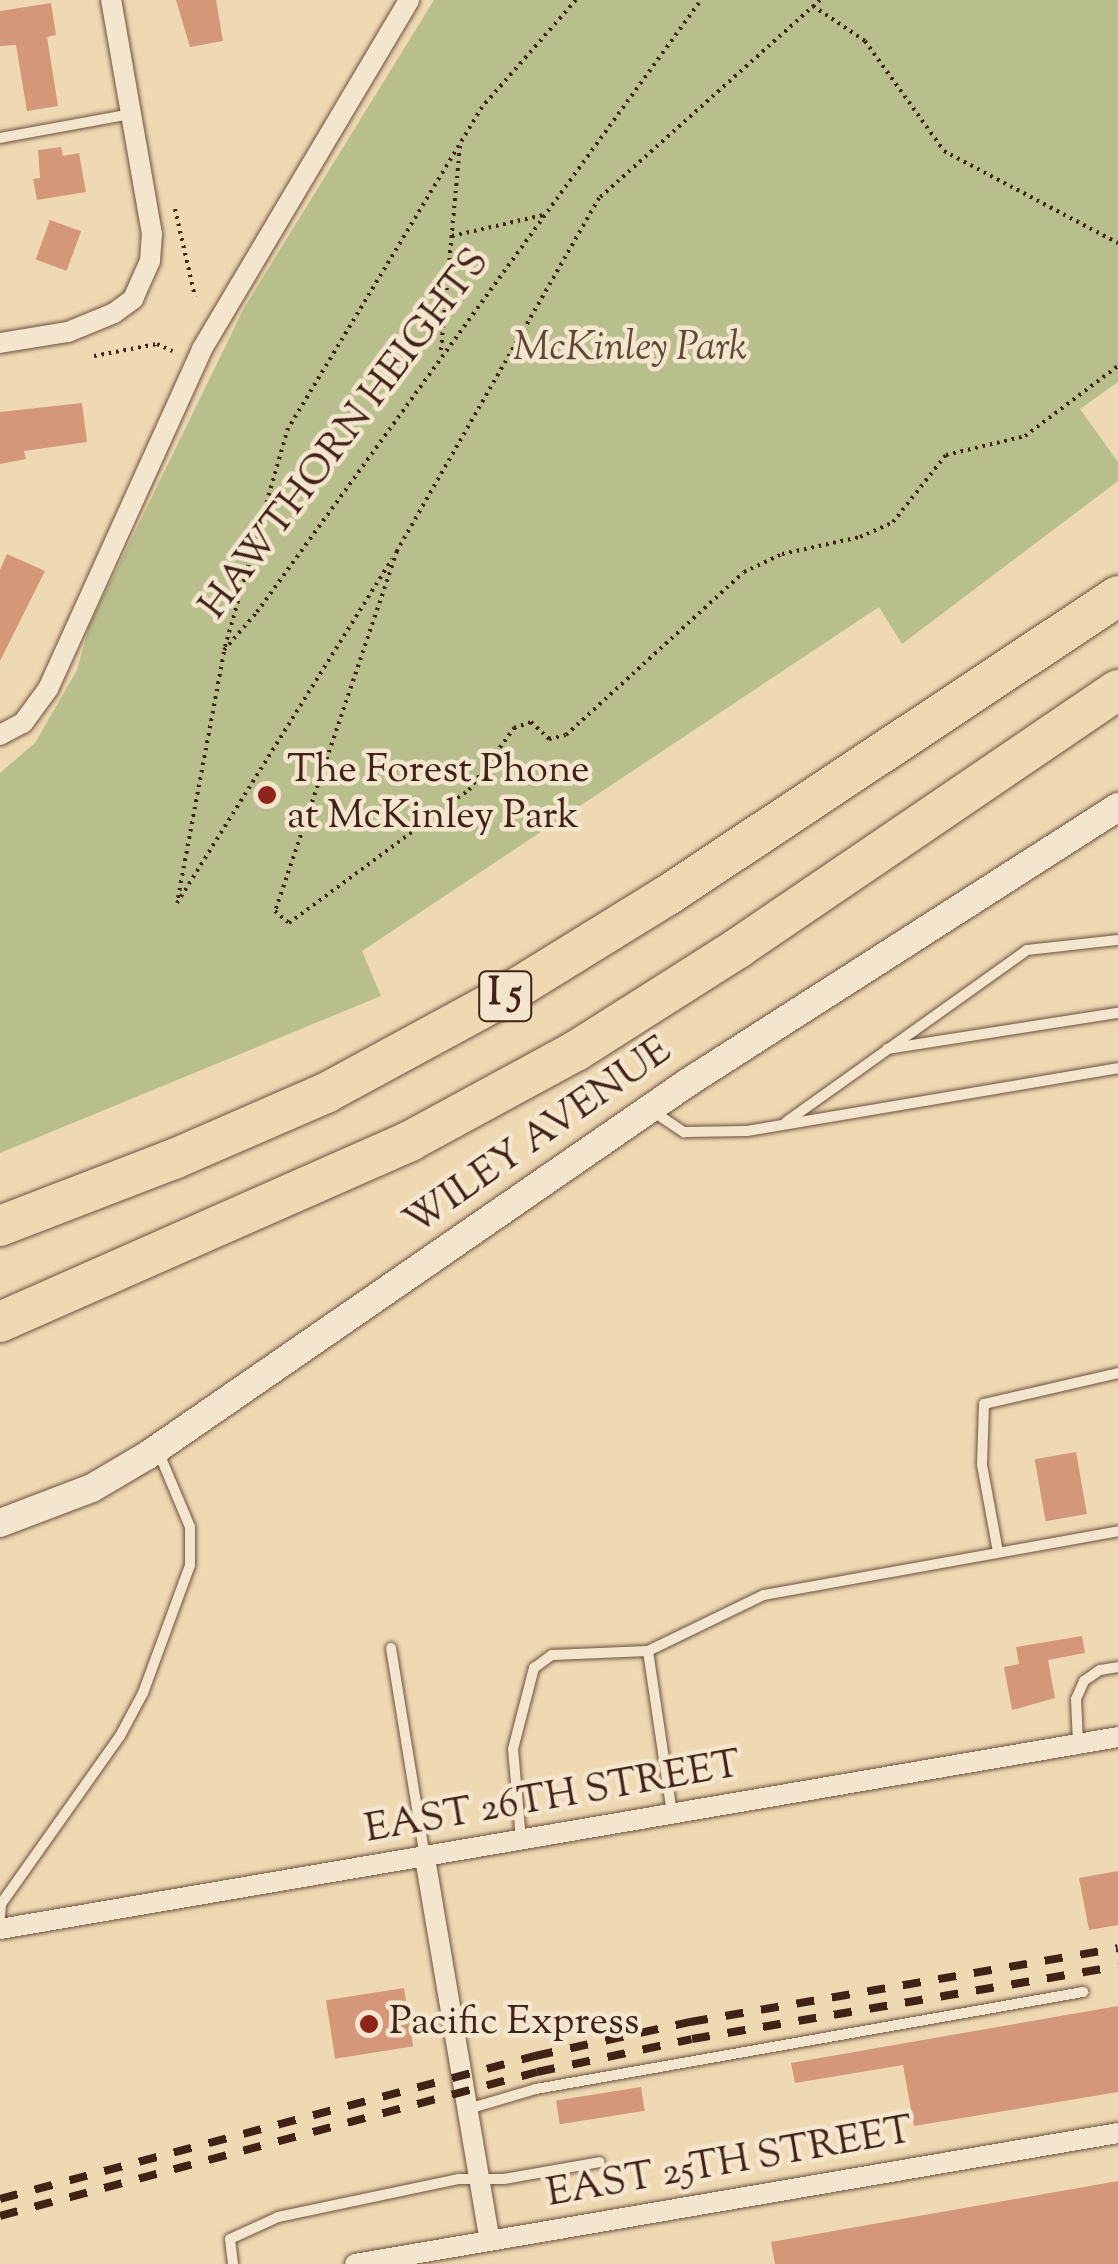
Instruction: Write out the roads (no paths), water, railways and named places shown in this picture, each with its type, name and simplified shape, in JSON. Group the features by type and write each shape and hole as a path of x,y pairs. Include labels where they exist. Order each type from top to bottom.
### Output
{"highway":[{"name":"I 5","path":"0,1226 174,1159 326,1092 483,1008 668,894 972,696 1118,593"},
{"name":"I 5","path":"0,1322 410,1142 576,1050 738,948 1118,690"}],"street":[{"path":"0,343 97,322 132,299 142,286 152,234 110,0"},
{"path":"0,735 23,723 66,653 202,349 409,0"},
{"name":"WILEY AVENUE","path":"0,1523 92,1488 157,1449 650,1109 1116,811"},
{"name":"EAST 26TH STREET","path":"0,1930 1118,1736"},
{"path":"425,1858 490,2241"},
{"name":"EAST 25TH STREET","path":"354,2264 1118,2133"}],"lane":[{"path":"0,138 131,114"},
{"path":"782,1126 881,1050 1027,950 1118,940"},
{"path":"881,1050 1118,1013"},
{"path":"650,1109 684,1132 782,1126 1118,1068"},
{"path":"998,1552 982,1465 984,1404 1118,1373"},
{"path":"0,1916 1,1904 120,1736 143,1693 190,1565 190,1527 157,1449"},
{"path":"521,1841 513,1749 534,1668 552,1654 648,1651 749,1599 1118,1530"},
{"path":"392,1648 425,1858"},
{"path":"648,1651 672,1814"},
{"path":"1078,1744 1076,1700 1084,1681 1100,1670 1118,1667"},
{"path":"468,2109 536,2089 1083,1992"},
{"path":"233,2264 230,2239 278,2217 479,2178 516,2177 600,2162"}],"railway":[{"path":"0,2199 535,2056 690,2022 1118,1948"},
{"path":"0,2216 537,2072 692,2039 1118,1966"}],"place":[{"name":"The Forest Phone at McKinley Park","path":"267,795"},
{"name":"Pacific Express","path":"369,2024"}],"park label":[{"name":"McKinley Park","path":"630,350"}]}
